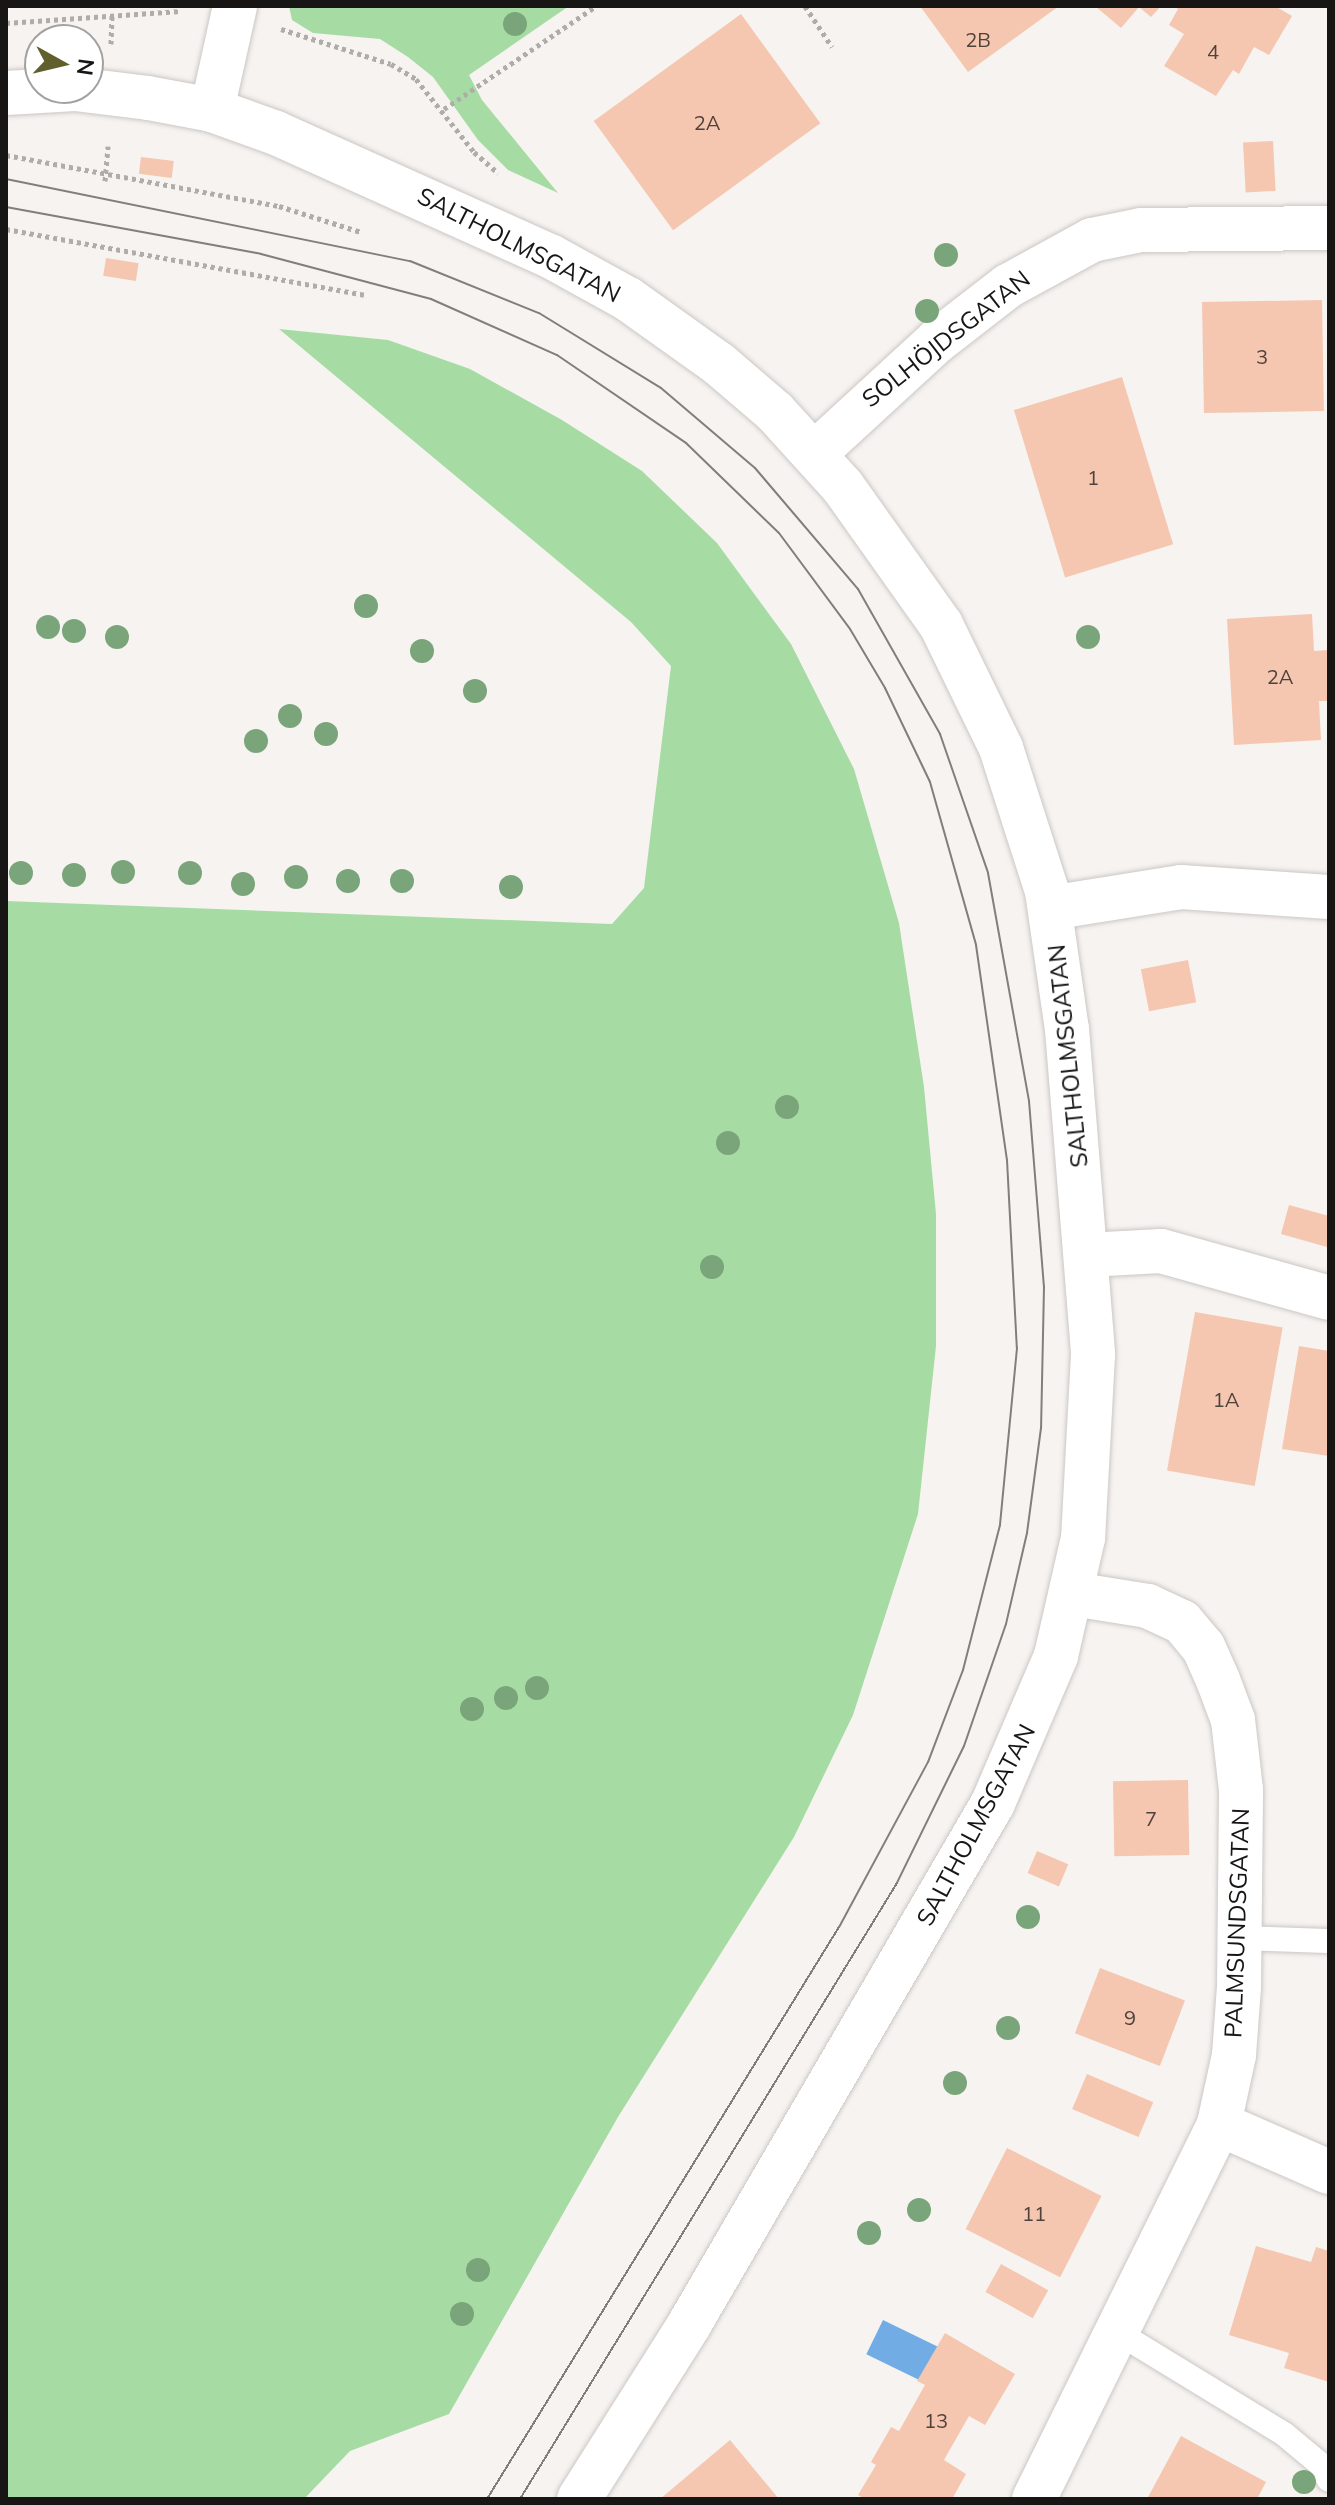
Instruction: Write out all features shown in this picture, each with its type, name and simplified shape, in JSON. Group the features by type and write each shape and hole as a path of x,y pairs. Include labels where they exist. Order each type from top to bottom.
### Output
{"street":[{"path":"212,110 232,11"},
{"name":"SALTHOLMSGATAN","path":"6,93 75,89 212,110 438,203 618,293 745,384 814,454 905,569 970,682 1012,780 1050,908 1067,1029 1093,1355 1091,1460 1073,1594 1046,1686 993,1803 689,2325 579,2499"},
{"name":"SOLHÖJDSGATAN","path":"814,454 937,341 1008,286 1092,240 1141,230 1329,228"},
{"path":"1050,908 1181,887 1329,897"},
{"path":"1087,1255 1161,1251 1329,1298"},
{"name":"PALMSUNDSGATAN","path":"1034,2499 1219,2124 1234,2055 1241,1790 1233,1720 1203,1647 1182,1622 1148,1606 1073,1594"},
{"path":"1219,2124 1329,2172"}],"lane":[{"path":"1239,1938 1329,1941"},
{"path":"1117,2332 1284,2434 1320,2464 1329,2480"}],"path":[{"path":"444,109 596,6"},
{"path":"805,6 832,47"},
{"path":"6,23 112,13 232,11 391,64 416,79 444,109 474,152 504,179"},
{"path":"6,155 279,206 370,234"},
{"path":"10,166 15,157"},
{"path":"6,229 364,295"}],"green space":[{"path":"289,6 569,6 469,75 482,100 558,193 508,170 478,140 433,77 408,57 380,39 313,33 292,20"},
{"path":"279,329 388,340 470,369 562,420 642,471 717,543 791,644 854,769 899,923 924,1087 936,1214 936,1346 918,1514 853,1715 794,1837 618,2117 449,2414 350,2451 304,2499 6,2499 6,901 612,924 644,888 671,666 631,622"}],"water":[{"path":"883,2320 948,2352 931,2386 866,2354"}],"building":[{"path":"920,6 1059,6 968,72"},
{"path":"1095,6 1161,6 1151,17 1139,7 1121,28"},
{"path":"1173,6 1275,6 1292,16 1269,55 1254,47 1239,74 1233,70 1216,96 1164,66 1184,34 1169,25 1178,9"},
{"path":"741,14 820,123 673,230 594,121"},
{"path":"1273,141 1276,191 1246,193 1243,143"},
{"path":"141,157 174,161 172,178 139,174"},
{"path":"106,258 139,263 136,281 103,276"},
{"path":"1322,300 1324,411 1204,413 1202,302"},
{"path":"1122,377 1173,544 1065,577 1014,410"},
{"path":"1312,614 1314,651 1329,650 1329,701 1319,701 1321,740 1234,745 1227,619"},
{"path":"1188,960 1196,1002 1149,1011 1141,969"},
{"path":"1289,1205 1329,1216 1327,1247 1281,1234"},
{"path":"1195,1312 1283,1327 1255,1486 1167,1471"},
{"path":"1299,1346 1329,1351 1329,1456 1282,1449"},
{"path":"1188,1780 1189,1855 1114,1856 1113,1781"},
{"path":"1037,1851 1068,1864 1059,1886 1028,1873"},
{"path":"1100,1968 1185,2001 1160,2066 1075,2033"},
{"path":"1087,2074 1153,2102 1138,2137 1072,2109"},
{"path":"1007,2148 1101,2196 1060,2277 966,2229"},
{"path":"1256,2246 1311,2262 1316,2247 1329,2251 1329,2382 1284,2368 1289,2353 1229,2335"},
{"path":"1001,2264 1048,2290 1033,2318 985,2292"},
{"path":"945,2333 1015,2374 985,2425 969,2416 944,2460 966,2474 952,2499 865,2499 858,2495 876,2465 871,2462 891,2427 899,2431 925,2385 917,2381"},
{"path":"1181,2436 1266,2482 1257,2499 1147,2499"},
{"path":"730,2440 779,2499 660,2499"}],"tram line":[{"path":"6,179 410,261 539,313 661,388 755,468 858,589 940,734 988,873 1029,1101 1044,1287 1041,1428 1027,1533 1006,1624 964,1746 897,1883 520,2499"},
{"path":"6,207 261,254 431,299 557,355 686,443 779,533 850,629 885,688 930,782 976,945 1007,1160 1017,1348 1000,1525 963,1670 928,1762 839,1927 487,2499"}]}
